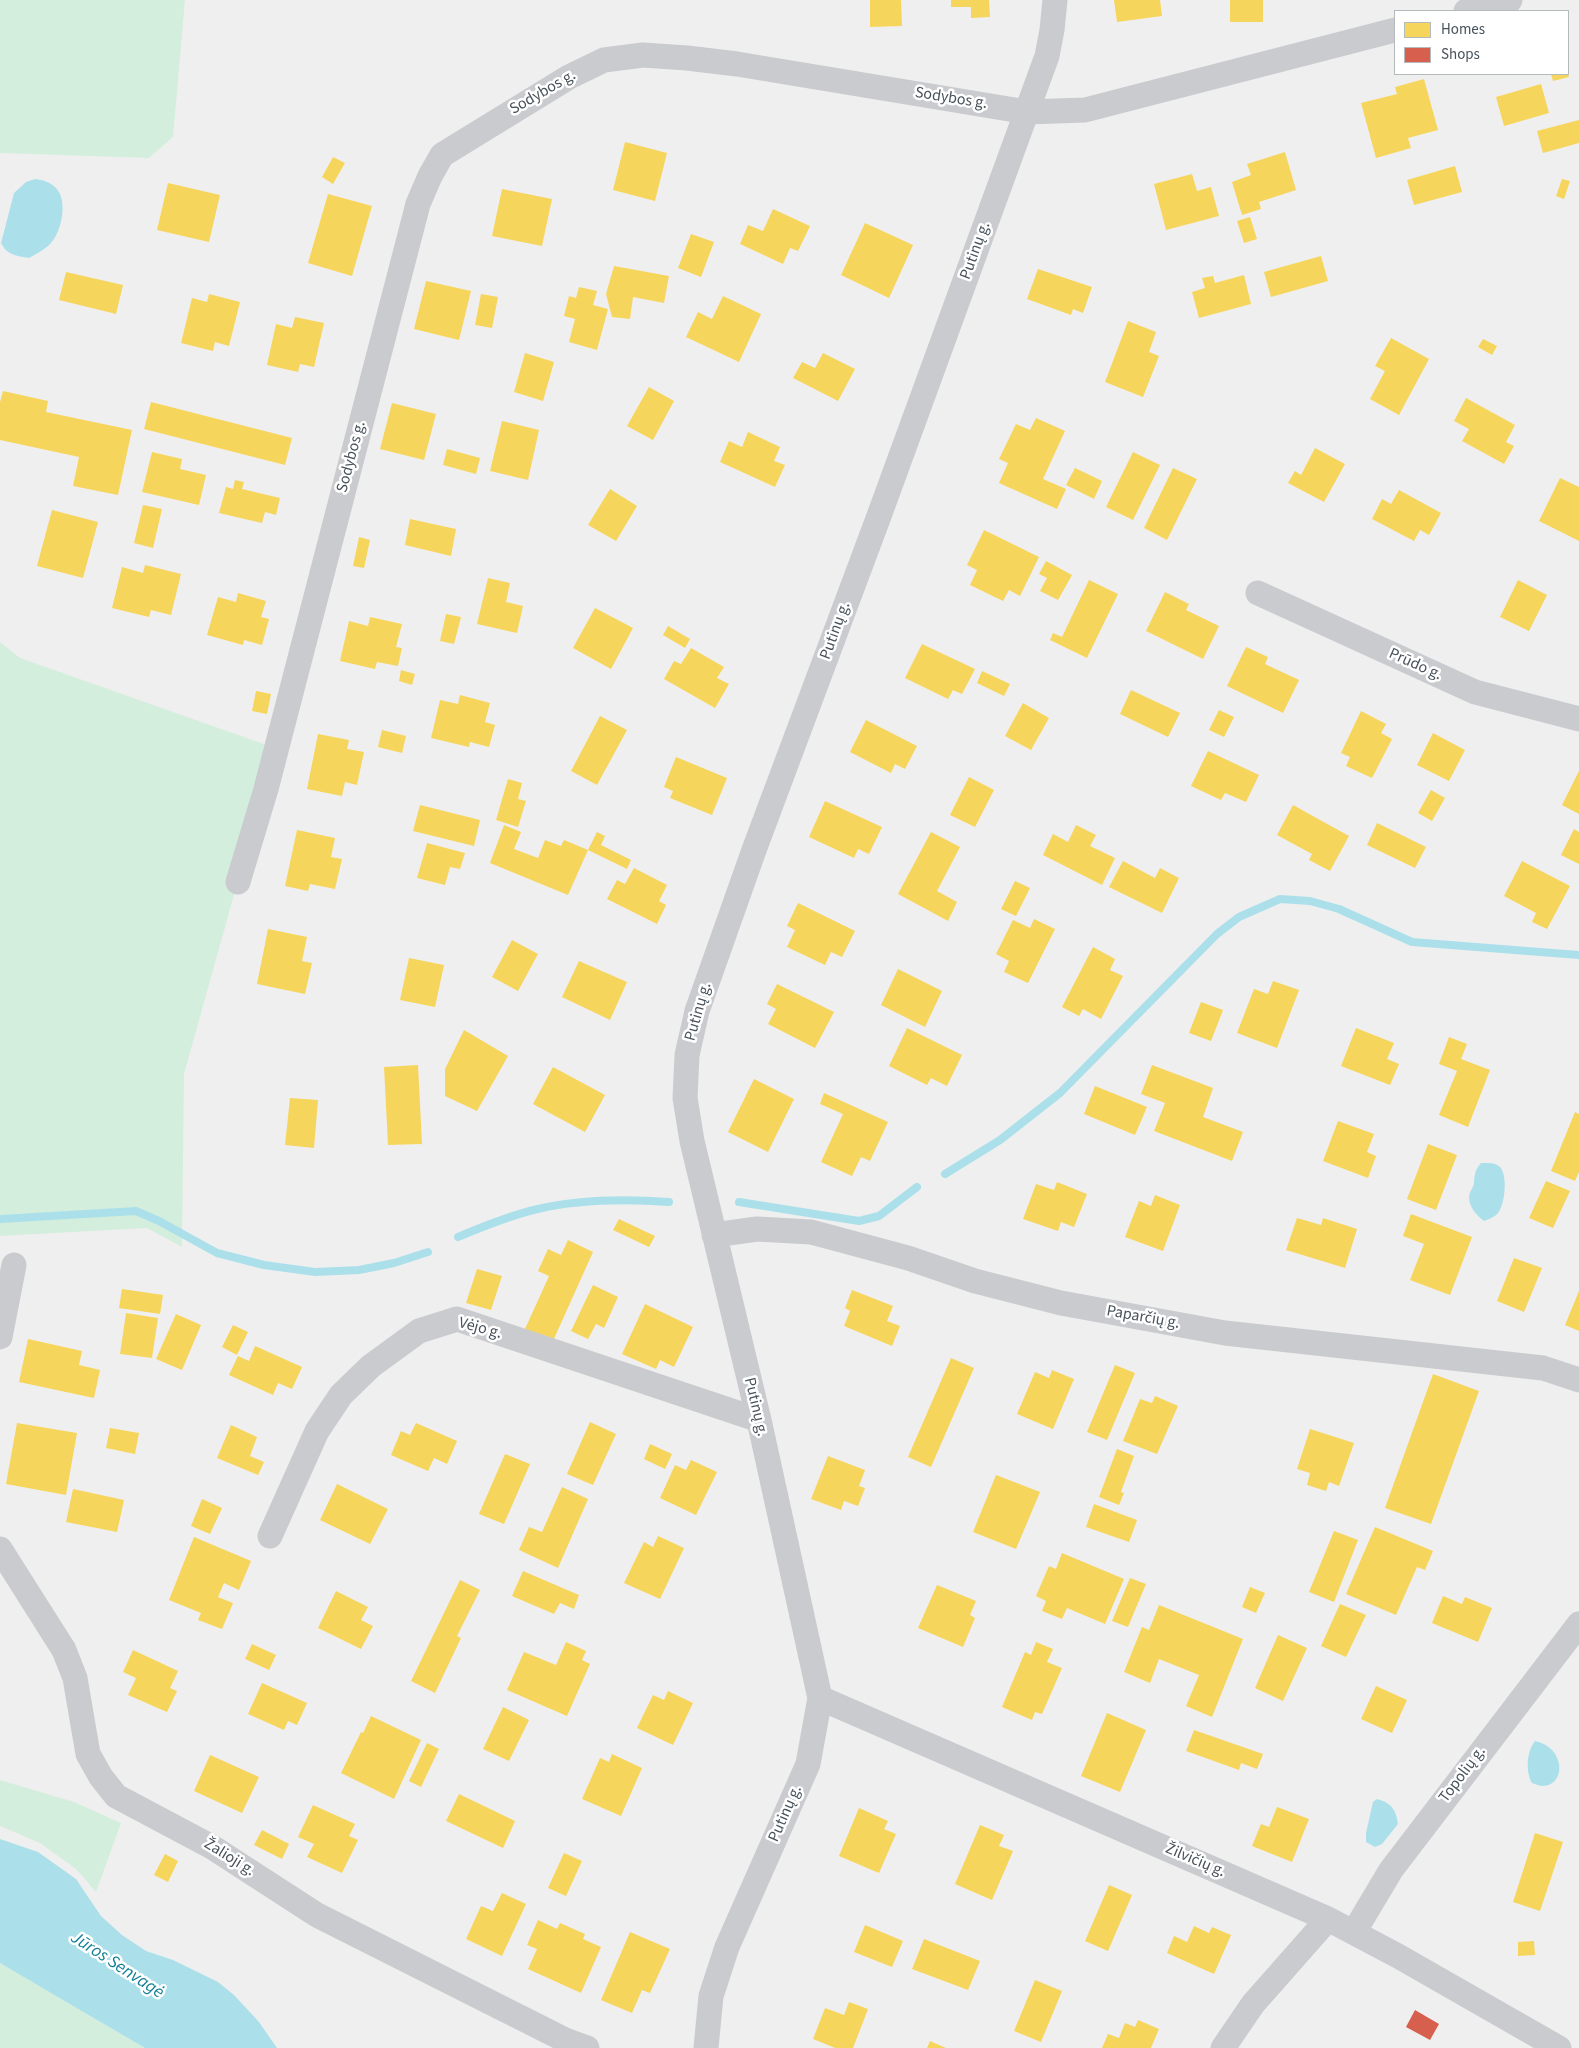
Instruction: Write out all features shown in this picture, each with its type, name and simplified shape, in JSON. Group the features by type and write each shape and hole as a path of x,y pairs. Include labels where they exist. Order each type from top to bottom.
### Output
{"street":[{"name":"Putinų g.","path":"706,2048 711,1996 716,1979 727,1947 808,1764 820,1698 759,1420 692,1141 685,1098 687,1055 697,1011 754,850 1047,56 1052,30 1054,0"},
{"path":"1470,10 1510,0"},
{"name":"Sodybos g.","path":"238,882 266,788 418,204 430,176 442,155 569,77 604,60 643,55 687,58 737,64 1027,112 1085,110 1394,30"},
{"name":"Prūdo g.","path":"1258,593 1476,692 1579,719"},
{"name":"Paparčių g.","path":"714,1235 757,1229 811,1232 908,1258 975,1281 1061,1303 1225,1333 1543,1368 1579,1380"},
{"path":"0,1337 14,1265"},
{"name":"Vėjo g.","path":"270,1536 317,1431 341,1395 371,1366 419,1331 457,1319 759,1420"},
{"name":"Žalioji g.","path":"0,1549 64,1650 75,1678 88,1754 101,1777 116,1796 212,1846 317,1915 559,2037 588,2048"},
{"name":"Topolių g.","path":"1354,1932 1391,1870 1579,1624"},
{"name":"Žilvičių g.","path":"820,1698 1328,1919 1559,2048"},
{"path":"1223,2048 1253,2004 1328,1919"}],"green space":[{"path":"0,0 185,0 173,137 149,158 0,153"},
{"path":"0,642 20,658 275,748 184,1074 182,1247 147,1228 0,1236"},
{"path":"0,1780 74,1802 121,1823 96,1892 76,1869 40,1843 0,1826"},
{"path":"0,1963 20,1973 145,2048 0,2048"}],"water":[{"path":"35,179 51,184 60,193 63,208 61,223 55,238 44,249 29,258 16,256 6,250 1,243 14,193 26,182"},
{"path":"1481,1163 1498,1165 1504,1176 1505,1183 1504,1197 1498,1213 1484,1221 1474,1211 1469,1197 1476,1172"},
{"path":"1535,1741 1553,1751 1557,1758 1559,1773 1556,1780 1551,1784 1543,1786 1532,1783 1528,1773 1530,1750"},
{"path":"1377,1799 1390,1805 1396,1815 1398,1824 1382,1844 1375,1847 1366,1842 1366,1833 1373,1802"},
{"name":"Jūros Senvagė","path":"0,1839 38,1852 76,1879 101,1916 122,1935 146,1951 173,1960 218,1982 234,1995 259,2022 277,2048 145,2048 0,1963"}],"building: Homes":[{"path":"870,0 901,0 902,26 870,27"},
{"path":"951,0 989,0 990,17 971,18 971,7 951,7"},
{"path":"1114,0 1160,0 1162,16 1117,22"},
{"path":"1230,0 1263,0 1263,22 1230,22"},
{"path":"1551,75 1568,75 1569,77 1553,81"},
{"path":"1424,79 1438,130 1408,138 1411,148 1376,158 1361,103 1397,94 1395,87"},
{"path":"1541,84 1549,113 1504,126 1496,97"},
{"path":"1579,120 1579,143 1543,153 1537,131"},
{"path":"625,142 667,153 655,201 613,190"},
{"path":"1285,152 1296,190 1259,202 1261,209 1242,215 1232,182 1251,175 1247,164"},
{"path":"333,157 345,163 333,184 322,177"},
{"path":"1455,166 1462,192 1414,205 1407,180"},
{"path":"1192,174 1197,191 1211,187 1219,216 1166,230 1154,184"},
{"path":"1562,179 1570,181 1564,199 1556,196"},
{"path":"168,183 220,195 209,242 157,230"},
{"path":"502,189 552,199 542,246 492,236"},
{"path":"328,194 372,206 352,276 308,263"},
{"path":"773,209 810,226 798,251 790,248 783,264 740,244 748,225 763,231"},
{"path":"1250,217 1257,239 1244,243 1237,221"},
{"path":"865,223 913,245 889,298 841,275"},
{"path":"691,234 714,242 701,277 678,268"},
{"path":"1321,256 1328,281 1271,297 1264,272"},
{"path":"614,266 669,276 664,303 633,297 630,319 612,317 606,294"},
{"path":"1038,269 1092,287 1083,313 1073,309 1071,315 1027,299"},
{"path":"66,272 123,285 116,314 59,300"},
{"path":"1244,275 1251,304 1199,318 1192,292 1205,288 1202,278 1213,276 1215,283"},
{"path":"426,281 471,291 459,340 414,329"},
{"path":"579,287 597,291 593,305 608,309 597,350 569,342 575,319 564,316 569,296 576,298"},
{"path":"209,294 240,302 229,346 215,342 213,351 181,343 192,298 207,302"},
{"path":"481,294 498,297 492,328 475,325"},
{"path":"723,296 761,314 739,362 686,337 698,312 712,319"},
{"path":"295,317 324,323 314,367 300,364 298,372 267,365 276,324 292,328"},
{"path":"1128,321 1156,332 1149,352 1159,356 1143,397 1105,382"},
{"path":"1391,338 1429,359 1399,415 1370,399 1385,371 1375,366"},
{"path":"1483,339 1497,346 1492,355 1478,347"},
{"path":"525,353 554,362 543,401 514,392"},
{"path":"823,353 855,369 838,401 793,378 802,362 815,368"},
{"path":"649,387 674,401 653,440 627,426"},
{"path":"3,391 48,401 46,412 132,430 118,495 73,486 79,457 0,440 0,402"},
{"path":"1466,398 1515,425 1506,442 1514,446 1504,464 1462,441 1469,429 1454,421"},
{"path":"151,402 292,438 285,465 144,429"},
{"path":"392,403 436,414 424,460 380,449"},
{"path":"1036,418 1065,431 1043,479 1066,489 1057,509 999,483 1008,463 999,459 1016,424 1030,430"},
{"path":"502,421 539,430 528,480 490,471"},
{"path":"748,432 780,447 774,461 785,465 775,487 720,462 729,441 742,447"},
{"path":"1315,448 1345,464 1324,502 1288,483 1295,471 1301,475"},
{"path":"447,449 480,458 476,474 443,465"},
{"path":"152,452 182,459 180,469 206,475 199,505 142,492"},
{"path":"1133,452 1160,465 1133,520 1106,507"},
{"path":"1075,468 1102,481 1094,499 1066,485"},
{"path":"1173,468 1197,479 1167,540 1144,528"},
{"path":"1560,478 1579,487 1579,541 1539,521"},
{"path":"235,480 244,482 242,489 280,498 276,515 265,512 262,523 219,513 226,487 233,489"},
{"path":"610,489 637,506 616,541 588,525"},
{"path":"1399,490 1441,513 1429,535 1420,530 1414,541 1372,519 1382,499 1391,504"},
{"path":"143,505 162,509 153,548 134,543"},
{"path":"52,510 98,522 83,578 37,566"},
{"path":"410,519 456,529 451,556 405,545"},
{"path":"984,530 1039,557 1020,596 1009,590 1003,601 970,585 977,570 967,565"},
{"path":"359,537 370,540 364,568 353,566"},
{"path":"1046,561 1072,575 1058,600 1040,591 1047,578 1039,574"},
{"path":"145,565 181,574 171,615 151,610 149,617 112,608 122,567 143,573"},
{"path":"488,578 510,583 506,602 523,606 517,633 477,624"},
{"path":"1089,580 1118,594 1087,658 1050,640 1053,633 1062,637"},
{"path":"1518,580 1547,595 1529,631 1500,617"},
{"path":"1165,592 1189,604 1186,610 1219,626 1203,659 1146,631"},
{"path":"238,593 266,601 261,617 269,619 262,645 244,640 243,645 207,635 218,597 236,602"},
{"path":"595,608 633,628 611,669 573,648"},
{"path":"446,614 461,617 454,644 440,641"},
{"path":"370,617 402,624 396,647 402,648 398,666 377,662 375,669 340,661 349,621 368,626"},
{"path":"668,626 690,639 685,648 663,635"},
{"path":"922,644 975,669 962,694 953,690 948,699 905,678"},
{"path":"1246,647 1268,657 1265,664 1299,680 1283,713 1227,686"},
{"path":"691,648 724,667 717,678 729,684 715,708 664,679 674,661 681,664"},
{"path":"401,670 415,674 412,685 399,681"},
{"path":"982,671 1010,684 1004,696 977,683"},
{"path":"1131,690 1180,713 1168,737 1120,714"},
{"path":"256,691 271,694 267,714 252,711"},
{"path":"460,695 490,703 485,722 495,725 489,747 470,742 469,747 431,738 440,700 458,704"},
{"path":"1023,703 1049,718 1031,750 1005,736"},
{"path":"1219,710 1234,717 1224,737 1209,730"},
{"path":"1361,711 1386,724 1381,733 1392,739 1372,778 1346,766 1350,757 1341,753"},
{"path":"600,716 627,730 597,785 571,771"},
{"path":"866,720 917,746 905,769 895,764 891,773 850,752"},
{"path":"382,730 406,736 402,753 378,747"},
{"path":"1433,733 1465,750 1449,781 1417,765"},
{"path":"318,734 349,740 347,749 364,752 357,785 345,782 342,796 307,789"},
{"path":"1208,751 1259,775 1246,802 1225,793 1221,800 1191,786"},
{"path":"676,757 727,778 712,815 670,798 673,791 664,787"},
{"path":"1579,771 1579,814 1562,805"},
{"path":"969,777 994,790 975,827 950,815"},
{"path":"508,779 522,783 518,799 526,801 518,827 496,820"},
{"path":"1431,790 1445,798 1432,821 1418,813"},
{"path":"825,801 882,827 869,854 858,849 854,858 809,837"},
{"path":"420,805 480,820 474,846 413,831"},
{"path":"1293,805 1349,836 1330,871 1309,860 1312,854 1277,835"},
{"path":"1377,823 1426,847 1415,868 1367,845"},
{"path":"504,825 521,832 514,849 538,858 545,840 561,846 564,840 588,850 568,895 490,863"},
{"path":"1076,825 1096,835 1090,846 1115,858 1102,885 1043,855 1053,834 1068,842"},
{"path":"1574,829 1579,832 1579,864 1561,855"},
{"path":"297,830 335,838 331,857 342,859 335,889 310,884 308,891 285,886"},
{"path":"597,832 605,836 601,845 631,860 627,869 588,850"},
{"path":"931,832 960,847 937,891 957,902 948,921 898,894"},
{"path":"427,843 465,853 460,869 450,867 445,885 417,878"},
{"path":"1123,861 1155,878 1160,868 1179,878 1162,913 1109,887"},
{"path":"1522,861 1570,886 1547,929 1532,922 1536,913 1504,896"},
{"path":"634,868 667,885 659,901 666,905 657,924 607,899 617,880 625,884"},
{"path":"1015,881 1030,888 1016,916 1001,909"},
{"path":"798,903 855,931 842,957 831,952 825,965 787,947 795,930 787,926"},
{"path":"1034,919 1055,929 1028,983 1004,972 1009,961 996,954 1013,920 1030,928"},
{"path":"268,929 307,937 302,961 312,963 305,994 257,984"},
{"path":"512,940 538,954 518,991 492,977"},
{"path":"1093,947 1115,959 1110,970 1123,976 1101,1019 1083,1009 1079,1016 1062,1007"},
{"path":"409,958 444,965 435,1007 400,1000"},
{"path":"579,961 627,982 610,1020 562,997"},
{"path":"898,969 942,991 925,1027 881,1005"},
{"path":"1273,981 1299,990 1277,1048 1237,1033 1254,989 1268,994"},
{"path":"777,984 834,1012 815,1048 768,1024 776,1009 767,1004"},
{"path":"1201,1002 1223,1010 1211,1041 1189,1033"},
{"path":"907,1028 962,1055 947,1086 931,1078 927,1085 889,1066"},
{"path":"1356,1028 1394,1043 1387,1059 1399,1064 1390,1085 1341,1066"},
{"path":"464,1030 508,1056 477,1111 445,1096 445,1069"},
{"path":"1449,1037 1467,1044 1461,1059 1490,1070 1468,1127 1439,1115 1457,1071 1439,1064"},
{"path":"418,1065 422,1144 388,1145 384,1067"},
{"path":"1152,1065 1213,1088 1203,1117 1243,1132 1232,1161 1154,1131 1165,1103 1141,1094"},
{"path":"553,1067 605,1095 585,1132 533,1104"},
{"path":"754,1079 794,1099 768,1152 728,1132"},
{"path":"1095,1086 1147,1107 1135,1135 1084,1114"},
{"path":"824,1093 888,1122 870,1161 861,1157 852,1176 821,1162 843,1114 820,1104"},
{"path":"290,1098 318,1100 314,1148 285,1145"},
{"path":"1575,1112 1579,1114 1579,1172 1575,1181 1551,1171"},
{"path":"1338,1121 1374,1134 1367,1152 1376,1156 1368,1178 1323,1161"},
{"path":"1428,1144 1457,1155 1436,1210 1407,1199"},
{"path":"1546,1181 1570,1191 1553,1228 1529,1218"},
{"path":"1057,1182 1087,1194 1074,1227 1061,1222 1058,1231 1023,1219 1036,1184 1054,1190"},
{"path":"1155,1195 1180,1205 1163,1251 1125,1237 1139,1201 1151,1206"},
{"path":"1411,1214 1472,1237 1450,1295 1410,1280 1424,1244 1403,1236"},
{"path":"1297,1218 1321,1225 1323,1218 1357,1229 1345,1268 1286,1250"},
{"path":"619,1219 655,1236 649,1247 613,1230"},
{"path":"568,1240 593,1252 553,1341 525,1329 549,1276 538,1271 548,1249 561,1255"},
{"path":"1514,1258 1542,1268 1524,1312 1497,1301"},
{"path":"477,1269 502,1276 491,1310 466,1303"},
{"path":"593,1285 618,1297 604,1328 596,1324 588,1339 571,1331"},
{"path":"122,1289 163,1295 160,1314 119,1308"},
{"path":"852,1290 893,1306 887,1321 900,1326 892,1346 844,1326 850,1311 845,1308"},
{"path":"1579,1291 1579,1331 1565,1325"},
{"path":"645,1304 693,1327 674,1367 660,1360 656,1369 622,1354"},
{"path":"126,1313 158,1318 152,1358 120,1354"},
{"path":"176,1314 201,1325 182,1370 156,1359"},
{"path":"233,1325 248,1332 237,1355 222,1347"},
{"path":"28,1339 82,1351 79,1365 100,1370 94,1398 19,1382"},
{"path":"255,1346 302,1367 292,1389 278,1383 273,1395 229,1375 238,1356 249,1361"},
{"path":"951,1358 974,1368 931,1467 908,1457"},
{"path":"1115,1365 1135,1373 1107,1440 1087,1432"},
{"path":"1052,1370 1074,1379 1053,1429 1017,1414 1035,1372 1049,1378"},
{"path":"1433,1374 1479,1391 1431,1524 1385,1508"},
{"path":"1155,1396 1178,1406 1157,1454 1123,1441 1140,1399 1152,1403"},
{"path":"590,1422 616,1434 593,1485 567,1474"},
{"path":"17,1423 77,1433 66,1495 6,1484"},
{"path":"416,1423 457,1441 447,1464 434,1458 428,1471 391,1455 401,1431 410,1435"},
{"path":"231,1425 257,1437 250,1456 264,1462 258,1475 217,1458"},
{"path":"110,1428 139,1433 135,1454 106,1448"},
{"path":"1310,1429 1354,1443 1339,1486 1329,1482 1326,1491 1307,1485 1310,1473 1297,1469"},
{"path":"650,1444 672,1454 665,1469 644,1459"},
{"path":"1117,1449 1134,1456 1121,1492 1124,1493 1119,1505 1099,1497"},
{"path":"505,1454 530,1464 504,1524 479,1514"},
{"path":"828,1456 865,1470 859,1486 865,1488 858,1506 844,1501 841,1510 811,1499"},
{"path":"691,1460 717,1472 696,1515 660,1498 675,1465 686,1470"},
{"path":"996,1475 1040,1492 1016,1549 973,1532"},
{"path":"337,1484 388,1509 370,1544 320,1520"},
{"path":"562,1487 588,1499 558,1568 519,1550 529,1527 542,1532"},
{"path":"73,1489 124,1500 117,1532 66,1522"},
{"path":"202,1499 222,1508 210,1534 191,1526"},
{"path":"1094,1504 1137,1520 1129,1542 1086,1527"},
{"path":"1375,1527 1433,1551 1425,1570 1417,1567 1396,1615 1346,1594"},
{"path":"1334,1531 1358,1540 1334,1602 1309,1592"},
{"path":"658,1536 684,1548 660,1599 624,1583 644,1542 653,1547"},
{"path":"194,1537 251,1561 239,1590 224,1583 218,1597 233,1603 222,1629 198,1620 201,1613 169,1600"},
{"path":"1062,1553 1124,1579 1105,1624 1067,1608 1062,1619 1042,1611 1046,1601 1036,1596 1049,1566 1056,1569"},
{"path":"523,1571 579,1595 574,1609 560,1603 554,1614 512,1596"},
{"path":"1130,1578 1146,1584 1128,1627 1112,1621"},
{"path":"460,1580 480,1590 457,1636 461,1638 435,1693 411,1681"},
{"path":"937,1585 976,1601 970,1615 975,1618 963,1647 918,1628"},
{"path":"1250,1587 1265,1593 1256,1613 1242,1607"},
{"path":"336,1591 368,1607 361,1620 373,1626 361,1649 318,1628"},
{"path":"1443,1596 1462,1604 1465,1597 1492,1608 1478,1642 1432,1623"},
{"path":"1340,1604 1366,1615 1346,1657 1321,1646"},
{"path":"1159,1605 1243,1639 1212,1717 1186,1706 1199,1675 1159,1659 1150,1683 1124,1672 1142,1627 1149,1630"},
{"path":"1278,1635 1307,1648 1283,1701 1255,1688"},
{"path":"566,1642 586,1651 582,1660 590,1664 567,1716 507,1690 524,1652 556,1665"},
{"path":"1036,1642 1053,1649 1047,1662 1062,1668 1042,1714 1035,1712 1032,1720 1002,1707 1025,1652 1031,1655"},
{"path":"252,1644 276,1655 269,1670 245,1659"},
{"path":"133,1650 178,1671 170,1688 177,1691 167,1712 128,1695 136,1678 123,1672"},
{"path":"262,1683 307,1703 297,1725 288,1721 284,1730 248,1714"},
{"path":"1376,1686 1407,1700 1392,1733 1361,1719"},
{"path":"668,1691 693,1703 673,1745 637,1728 653,1695 664,1700"},
{"path":"503,1707 529,1720 509,1761 483,1749"},
{"path":"1107,1713 1146,1730 1120,1792 1081,1776"},
{"path":"371,1716 421,1740 394,1799 341,1773"},
{"path":"1194,1730 1263,1754 1257,1769 1241,1763 1239,1770 1186,1751"},
{"path":"427,1743 439,1749 421,1787 409,1781"},
{"path":"612,1754 642,1768 621,1816 582,1799 600,1758 609,1762"},
{"path":"210,1755 259,1777 242,1813 194,1791"},
{"path":"459,1794 515,1821 503,1848 446,1821"},
{"path":"313,1805 355,1824 349,1836 358,1840 342,1873 307,1857 314,1844 298,1837"},
{"path":"1277,1807 1309,1819 1292,1862 1252,1846 1261,1824 1269,1827"},
{"path":"859,1808 888,1821 884,1829 896,1834 879,1873 839,1856"},
{"path":"980,1825 1004,1835 999,1846 1013,1851 992,1900 955,1884"},
{"path":"262,1830 289,1844 282,1859 254,1845"},
{"path":"1535,1833 1563,1842 1540,1911 1513,1902"},
{"path":"564,1853 582,1861 566,1896 548,1888"},
{"path":"165,1854 178,1861 168,1882 154,1875"},
{"path":"1109,1885 1132,1895 1108,1951 1085,1941"},
{"path":"502,1893 526,1904 502,1956 466,1939 481,1906 493,1911"},
{"path":"538,1920 557,1929 560,1923 585,1934 583,1939 601,1947 581,1993 528,1969 537,1949 527,1945"},
{"path":"865,1925 903,1941 892,1967 854,1952"},
{"path":"1194,1926 1209,1933 1212,1927 1231,1935 1214,1974 1167,1953 1174,1936 1187,1942"},
{"path":"630,1932 670,1949 650,1993 642,1990 632,2013 601,2000"},
{"path":"924,1939 980,1961 968,1990 912,1969"},
{"path":"1534,1941 1535,1955 1518,1956 1518,1942"},
{"path":"1035,1980 1062,1991 1041,2042 1014,2031"},
{"path":"849,2002 868,2009 853,2048 835,2048 813,2039 825,2008 844,2015"},
{"path":"1138,2020 1159,2029 1151,2048 1102,2048 1108,2034 1119,2038 1125,2023 1135,2027"},
{"path":"930,2041 946,2048 927,2048"}],"building: Shops":[{"path":"1415,2010 1439,2024 1430,2040 1406,2027"}],"waterway":[{"path":"945,1174 1000,1140 1060,1093 1217,934 1239,917 1280,899 1310,901 1339,909 1412,942 1579,955"},
{"path":"739,1202 859,1221 879,1216 917,1187"},
{"path":"458,1237 528,1211 571,1203 636,1200 669,1202"},
{"path":"0,1219 136,1211 159,1221 217,1253 264,1265 315,1272 359,1270 394,1263 428,1252"}]}
